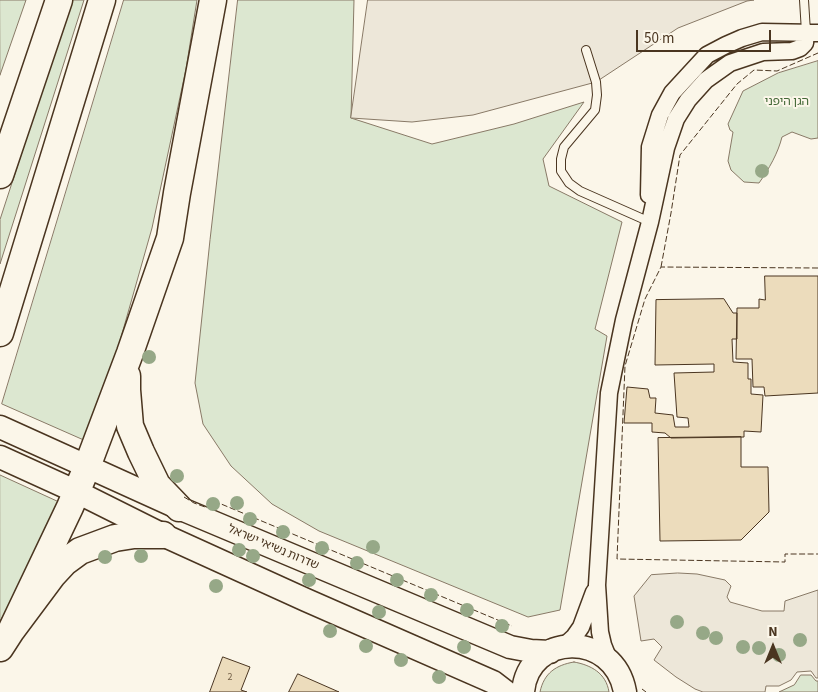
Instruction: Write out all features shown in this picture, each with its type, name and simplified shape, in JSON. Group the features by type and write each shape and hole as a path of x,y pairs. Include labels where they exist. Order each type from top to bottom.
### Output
{"main road":[{"path":"0,175 59,0"},
{"path":"0,333 102,0"},
{"path":"5,640 87,466 130,354 170,238 213,0"},
{"path":"130,354 127,390 130,426 157,484 179,508"},
{"name":"שדרות נשיאי ישראל","path":"0,426 179,508 510,647 531,651 556,650 569,646 580,646 590,648 609,660"},
{"path":"0,457 163,535 493,682 506,692"},
{"path":"5,640 52,576 65,562 80,551 116,538 134,535 163,535"},
{"path":"523,692 523,686 532,667 540,659 556,650"},
{"path":"609,660 617,669 626,690"}],"street":[{"path":"609,660 600,632 597,585 609,393 624,320 650,222 650,147 660,115 672,94 707,55 742,38 762,32 812,32"},
{"path":"556,650 574,637 581,627 597,585"}],"lane":[{"path":"804,0 812,32"},
{"path":"586,50 596,82 595,110 564,147 561,170 569,183 580,191 650,222"}],"green space":[{"path":"0,0 26,0 0,75"},
{"path":"72,0 84,0 0,264 0,220"},
{"path":"124,0 197,0 186,69 152,228 114,362 86,441 2,404"},
{"path":"238,0 354,0 351,118 432,144 514,124 584,102 543,159 549,186 622,222 595,329 607,336 560,610 528,617 319,531 272,504 231,466 203,424 195,383"},
{"name":"הגן היפני","path":"818,61 818,138 811,139 792,132 782,137 773,161 759,183 744,182 731,170 728,161 733,132 728,124 743,91 778,73"},
{"path":"0,475 59,502 23,584 0,621"},
{"path":"574,662 586,665 597,671 605,680 609,692 540,692 544,680 552,671 562,665"},
{"path":"801,675 811,675 818,681 818,692 779,692 794,685"}],"shaded area":[{"path":"368,0 754,0 678,28 596,82 473,115 412,122 351,118"},
{"path":"697,574 725,580 731,586 727,597 730,602 762,611 784,611 785,601 818,590 818,678 811,671 797,672 791,680 779,686 766,686 765,692 703,692 676,677 654,660 662,647 654,639 641,641 634,596 651,575"}],"building":[{"path":"765,276 818,276 818,393 765,396 764,387 753,387 752,359 736,359 737,308 759,308 759,299 765,300"},
{"path":"724,299 733,313 737,313 737,339 732,339 733,362 748,363 748,379 751,379 751,394 763,395 761,432 744,431 744,437 671,438 665,433 652,432 652,423 624,423 627,387 648,389 650,398 656,398 655,413 673,415 675,427 689,427 688,418 677,417 674,373 714,372 714,364 655,365 656,300"},
{"path":"741,437 741,467 768,467 769,512 741,540 660,541 658,438"},
{"path":"223,657 250,667 241,690 247,692 210,692"},
{"path":"298,674 339,692 289,692"}],"fence":[{"path":"661,267 680,155 737,84 754,70 777,71 818,53"},
{"path":"818,268 661,267 645,299 625,366 617,559 785,562 785,554 818,554"},
{"path":"184,497 205,507"},
{"path":"214,501 512,626"},
{"path":"642,689 646,692"}]}
